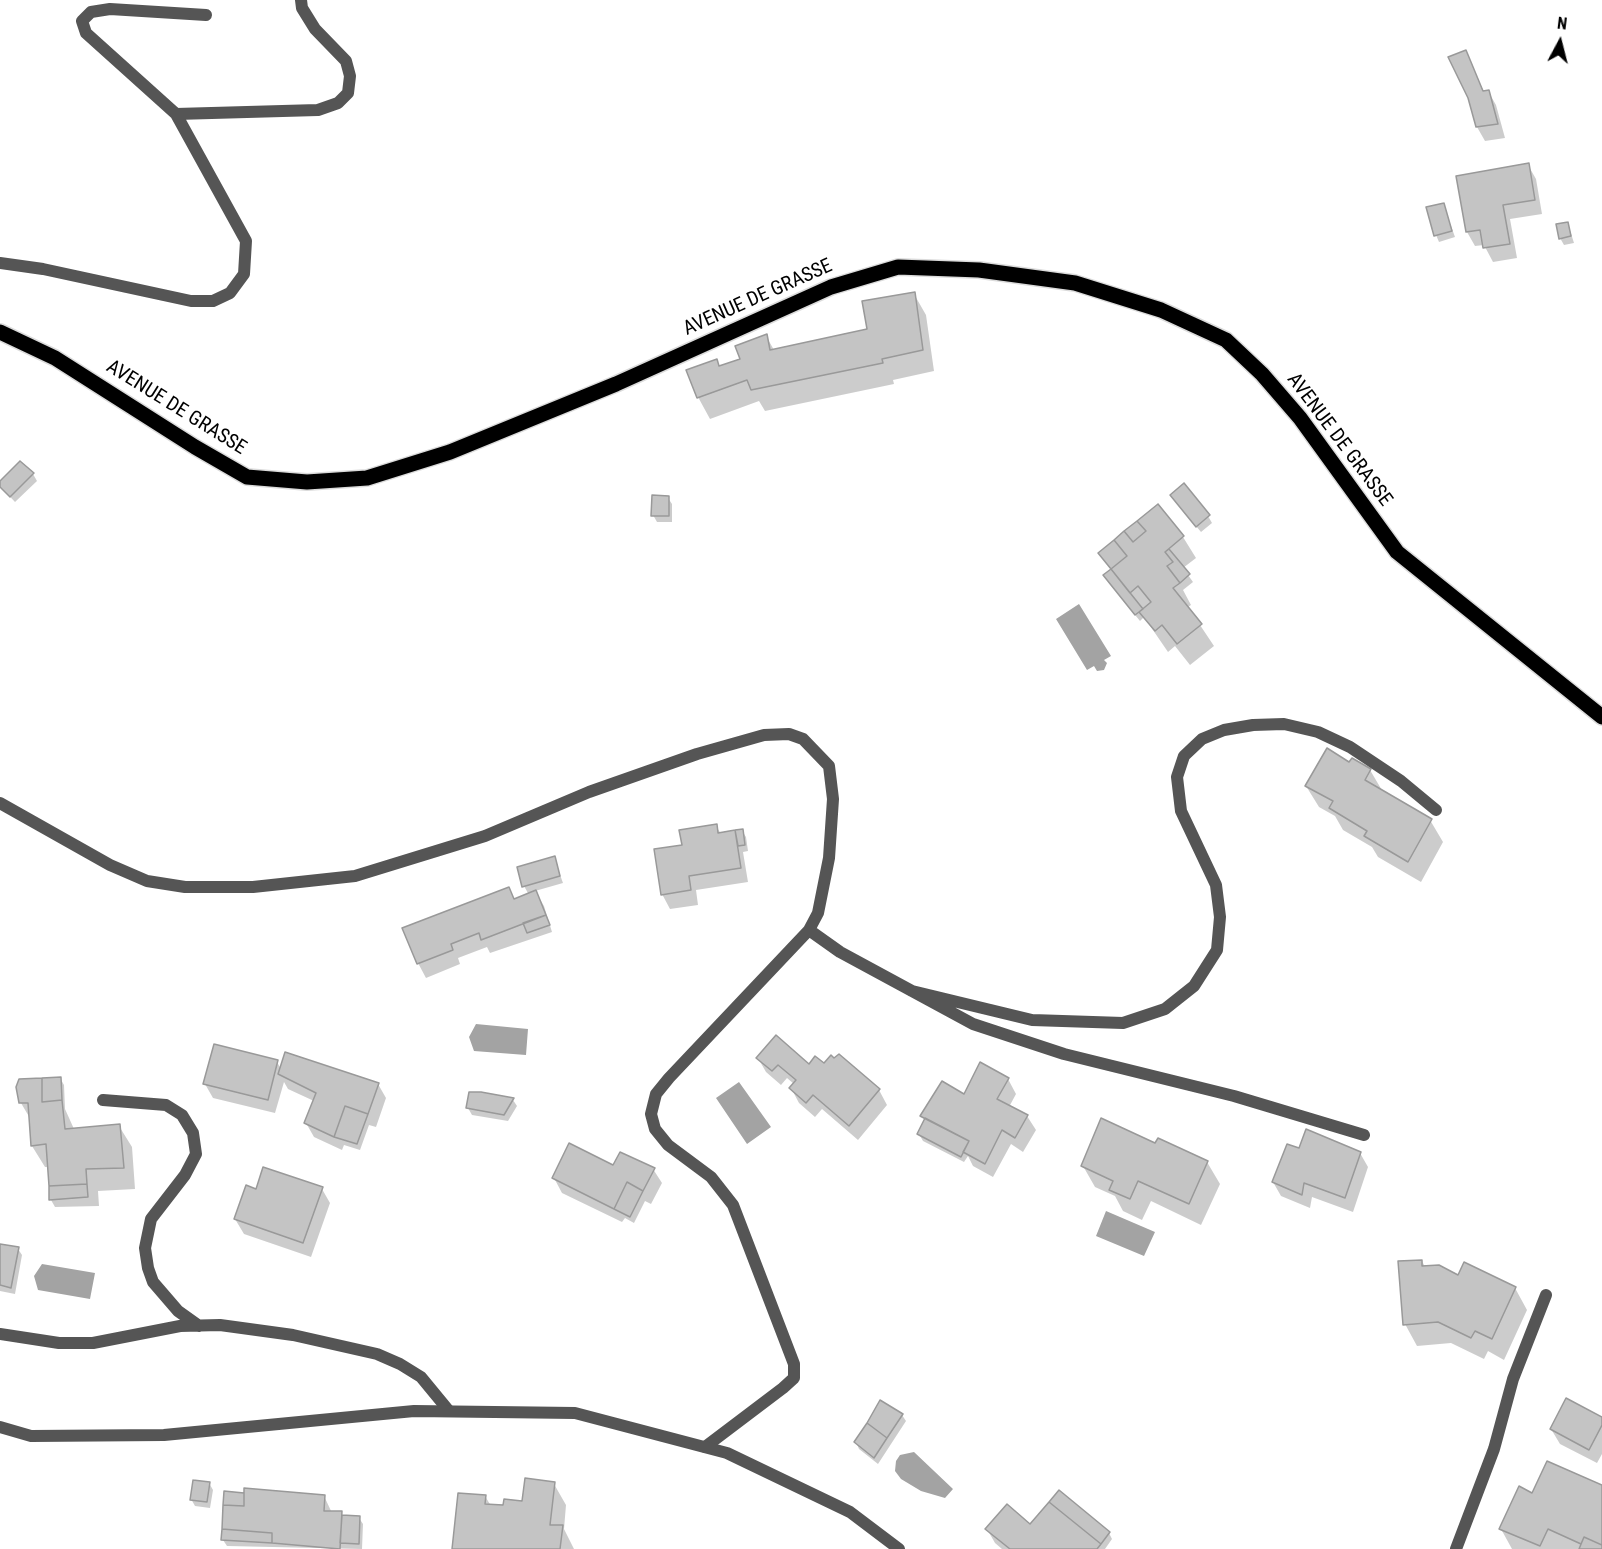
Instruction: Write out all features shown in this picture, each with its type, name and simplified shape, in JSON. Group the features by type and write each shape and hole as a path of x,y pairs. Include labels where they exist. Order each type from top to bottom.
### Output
{"main road":[{"name":"AVENUE DE GRASSE","path":"0,332 55,358 195,447 247,477 308,482 367,478 450,452 616,384 831,286 898,267 979,270 1075,283 1161,310 1226,340 1262,374 1300,418 1397,552 1602,717"}],"street":[{"path":"176,114 318,110 338,103 348,93 350,76 346,61 315,28 302,8 301,0"},
{"path":"0,263 43,269 191,301 213,301 230,293 244,274 246,241 176,114 86,33 82,21 91,12 110,9 207,15"},
{"path":"912,991 1032,1020 1123,1023 1165,1009 1194,986 1217,950 1221,916 1216,885 1181,811 1177,777 1184,756 1202,739 1224,730 1253,725 1284,724 1318,732 1358,753 1436,810"},
{"path":"0,803 110,865 147,881 185,887 253,887 355,876 416,860 485,836 589,792 697,754 764,735 789,734 803,739 829,766 833,799 830,858 818,913 809,930 669,1078 656,1094 651,1114 655,1129 668,1145 711,1177 733,1205 794,1364 794,1378 705,1447"},
{"path":"809,930 840,952 973,1024 1053,1050 1234,1096 1365,1135"},
{"path":"103,1100 166,1105 182,1115 193,1133 196,1154 185,1175 151,1219 145,1248 153,1282 178,1311 199,1326"},
{"path":"1456,1549 1494,1449 1513,1379 1546,1295"},
{"path":"0,1334 59,1343 93,1343 180,1326 220,1324 293,1335 377,1354 421,1377 449,1411"},
{"path":"0,1427 31,1436 164,1435 414,1411 575,1413 727,1453 850,1512 899,1549"}],"shaded area":[{"path":"1079,604 1111,656 1104,660 1107,663 1104,670 1097,671 1094,666 1087,670 1056,619"},
{"path":"476,1024 528,1029 526,1055 474,1051 469,1037"},
{"path":"739,1082 771,1127 747,1144 716,1098"},
{"path":"1106,1211 1155,1232 1144,1256 1096,1236"},
{"path":"42,1264 95,1273 90,1299 38,1290 34,1276"},
{"path":"914,1452 953,1489 945,1498 921,1491 901,1479 895,1471 896,1461 900,1455"}],"building":[{"path":"1466,50 1483,91 1489,90 1498,124 1476,127 1468,98 1448,57"},
{"path":"1529,163 1535,200 1503,205 1510,244 1483,248 1480,230 1466,232 1456,176"},
{"path":"1444,203 1452,231 1434,236 1426,207"},
{"path":"1568,222 1571,236 1559,239 1556,224"},
{"path":"915,292 923,350 882,359 883,363 751,390 747,380 697,398 686,370 717,359 719,366 740,359 735,346 767,334 770,350 867,329 862,301"},
{"path":"20,461 34,473 10,497 0,487 0,481"},
{"path":"1184,483 1210,515 1196,527 1170,495"},
{"path":"652,495 669,496 669,516 651,516"},
{"path":"1158,504 1184,536 1165,552 1173,562 1167,566 1180,583 1173,588 1202,624 1177,644 1162,625 1155,631 1139,612 1151,602 1138,586 1130,593 1111,569 1127,556 1114,540 1124,531 1133,542 1146,531 1137,521"},
{"path":"1137,521 1146,531 1133,542 1124,531"},
{"path":"1114,540 1127,556 1111,569 1098,553"},
{"path":"1169,549 1190,574 1180,583 1167,566 1173,562 1165,552"},
{"path":"1111,569 1143,609 1135,615 1103,575"},
{"path":"1327,748 1349,762 1352,758 1371,769 1365,780 1432,819 1408,862 1364,836 1367,831 1329,808 1333,801 1305,786"},
{"path":"717,824 718,833 735,830 741,868 689,876 691,890 661,895 654,849 682,845 679,830"},
{"path":"743,829 745,845 738,846 735,830"},
{"path":"555,856 560,876 522,887 517,867"},
{"path":"509,887 514,899 536,890 546,915 481,940 479,933 451,944 453,950 417,964 402,928"},
{"path":"546,915 550,925 527,933 523,923"},
{"path":"776,1035 809,1064 815,1056 824,1063 831,1055 834,1058 839,1054 880,1089 849,1126 813,1095 806,1103 789,1088 796,1080 778,1065 772,1071 756,1058"},
{"path":"214,1044 278,1060 268,1100 203,1084"},
{"path":"285,1052 379,1083 368,1114 345,1106 334,1137 304,1123 316,1093 278,1074"},
{"path":"980,1062 1009,1078 997,1099 1028,1115 1015,1138 1002,1130 985,1164 963,1152 969,1141 920,1116 942,1081 964,1094"},
{"path":"61,1077 62,1100 42,1102 42,1078"},
{"path":"42,1078 42,1102 62,1100 65,1129 120,1124 124,1168 86,1169 87,1184 49,1186 46,1144 31,1146 28,1103 19,1103 16,1087 19,1079"},
{"path":"469,1092 514,1098 504,1115 466,1108"},
{"path":"345,1106 368,1114 357,1144 334,1137"},
{"path":"925,1118 969,1141 961,1157 917,1134"},
{"path":"1101,1118 1155,1143 1158,1138 1208,1161 1189,1204 1138,1181 1130,1199 1109,1190 1113,1181 1081,1166"},
{"path":"1306,1129 1361,1152 1345,1198 1304,1183 1302,1195 1272,1182 1287,1144 1299,1148"},
{"path":"569,1143 613,1165 620,1152 655,1168 643,1191 627,1182 614,1209 552,1178"},
{"path":"263,1167 323,1187 303,1243 234,1219 246,1185 256,1189"},
{"path":"627,1182 643,1191 630,1217 614,1209"},
{"path":"87,1184 88,1197 49,1200 49,1186"},
{"path":"0,1244 19,1247 11,1288 0,1285"},
{"path":"1422,1260 1422,1266 1439,1265 1458,1275 1464,1262 1516,1287 1492,1339 1475,1331 1471,1338 1438,1322 1403,1325 1398,1261"},
{"path":"1566,1398 1602,1417 1602,1425 1589,1450 1550,1429"},
{"path":"880,1400 903,1414 887,1438 867,1423"},
{"path":"867,1423 887,1438 874,1458 854,1442"},
{"path":"1547,1461 1602,1485 1602,1545 1584,1537 1581,1544 1548,1529 1540,1546 1499,1529 1519,1486 1532,1493"},
{"path":"525,1478 555,1482 550,1525 563,1525 560,1549 452,1549 458,1493 486,1495 485,1504 503,1505 504,1499 522,1501"},
{"path":"193,1480 210,1482 207,1502 190,1500"},
{"path":"244,1488 325,1495 324,1511 342,1511 340,1549 272,1543 272,1533 222,1529 223,1505 244,1506"},
{"path":"1059,1490 1110,1532 1101,1544 1049,1502"},
{"path":"224,1491 244,1493 244,1506 223,1505"},
{"path":"1049,1502 1101,1544 1097,1549 1010,1549 985,1529 1007,1504 1030,1524"},
{"path":"342,1515 360,1516 359,1544 340,1543"},
{"path":"222,1529 272,1533 272,1543 221,1540"},
{"path":"1584,1537 1602,1545 1602,1549 1579,1549"}]}
